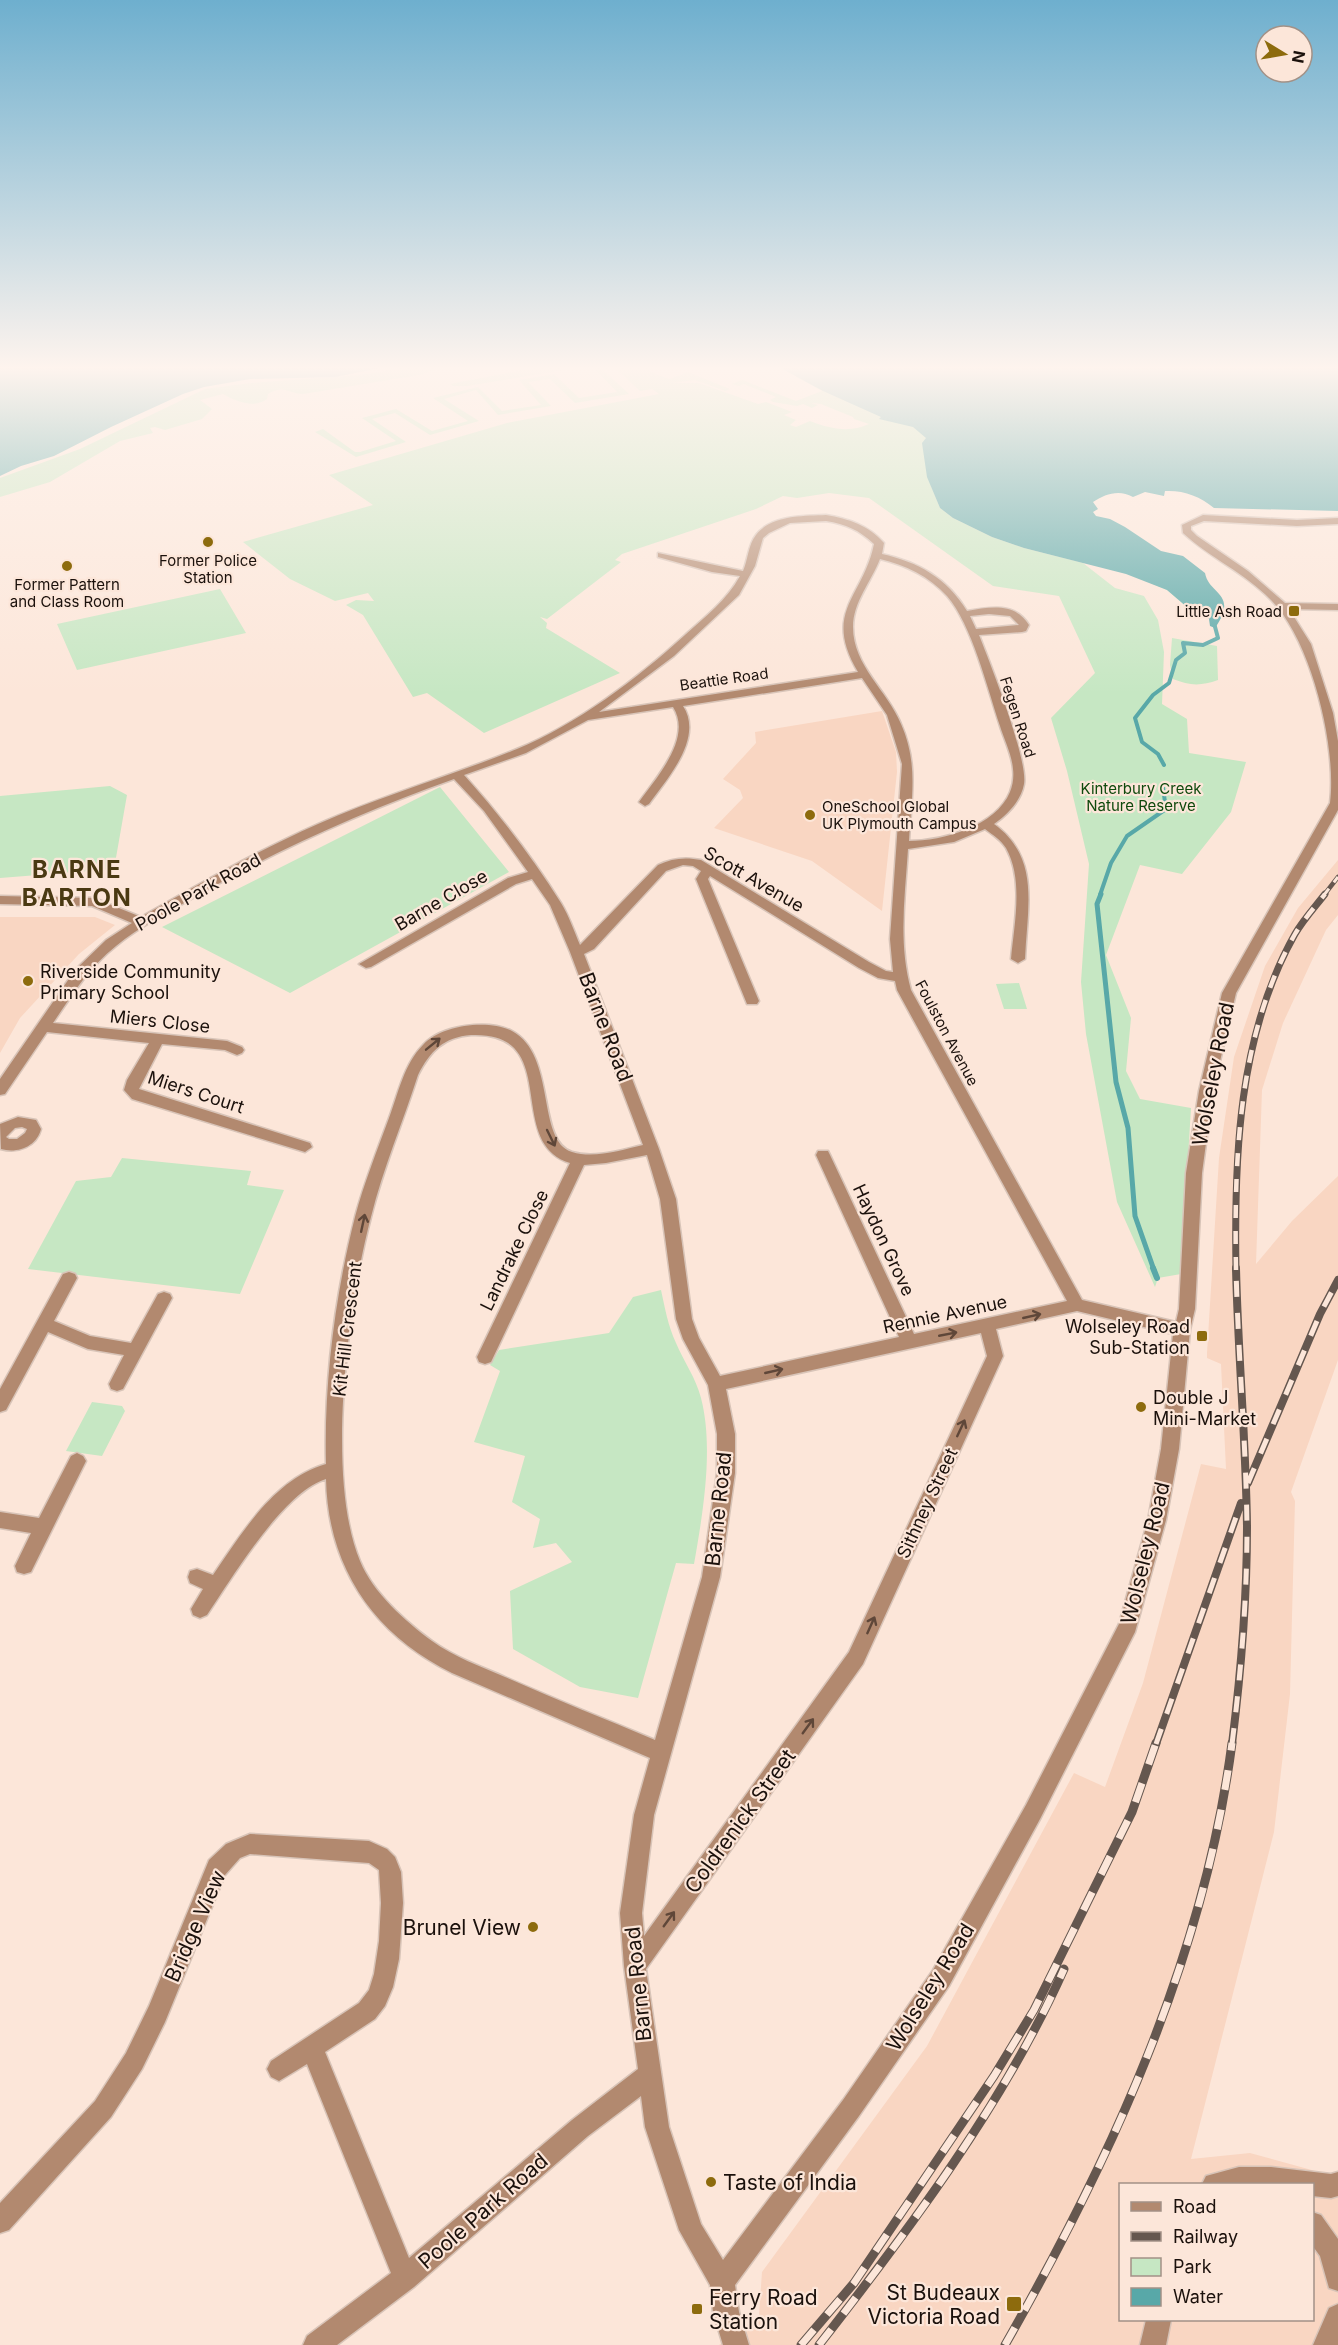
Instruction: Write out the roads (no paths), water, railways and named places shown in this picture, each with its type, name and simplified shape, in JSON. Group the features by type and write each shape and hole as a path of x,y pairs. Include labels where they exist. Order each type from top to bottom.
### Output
{"street":[{"path":"458,775 522,751 586,717 652,669 736,593 746,574 759,537 766,531 788,520 826,518 846,521 874,537 879,543 878,556"},
{"path":"1338,521 1297,523 1203,518 1187,525 1185,531 1195,540 1222,556 1283,606 1305,646 1319,687 1338,780"},
{"path":"661,555 712,569 746,574"},
{"name":"Fegen Road","path":"878,556 899,560 916,568 952,596 972,632 1019,766 1019,780 1014,796 1001,811 985,823 947,841 920,846 904,845"},
{"name":"Foulston Avenue","path":"878,556 855,597 849,615 848,630 850,643 902,738 908,764 896,963 904,990 1077,1305"},
{"path":"1283,606 1338,607"},
{"path":"963,614 1006,611 1019,616 1024,625 1022,629 1016,630 972,632"},
{"name":"Beattie Road","path":"586,717 866,674"},
{"path":"645,802 676,753 683,734 684,717 675,702"},
{"name":"Barne Road","path":"458,775 488,809 556,905 577,952 669,1199 684,1319 691,1339 716,1384 726,1434 726,1463 711,1577 644,1815 631,1913 635,1966 657,2127 692,2230 722,2282"},
{"name":"Poole Park Road","path":"0,1090 80,973 111,943 142,922 229,872 321,827 389,798 458,775"},
{"name":"Wolseley Road","path":"722,2282 851,2108 941,1978 1033,1812 1128,1626 1157,1520 1170,1449 1182,1329 1187,1309 1194,1173 1206,1091 1229,993 1336,802 1338,785"},
{"path":"985,823 1008,843 1019,864 1021,885 1018,958"},
{"name":"Scott Avenue","path":"577,952 589,946 662,868 673,862 685,861 697,863 707,872 864,965 883,975 900,978"},
{"path":"707,872 702,879 752,1001"},
{"name":"Barne Close","path":"366,964 512,880 535,874"},
{"path":"0,900 94,902 142,922"},
{"name":"Miers Close","path":"44,1027 227,1046 237,1050"},
{"name":"Kit Hill Crescent","path":"579,1160 563,1154 549,1137 530,1057 516,1039 488,1030 457,1032 431,1044 419,1057 363,1217 340,1360 334,1469 341,1527 351,1562 363,1584 392,1619 427,1649 477,1674 662,1753"},
{"name":"Miers Court","path":"158,1039 134,1080 131,1090 137,1095 305,1147"},
{"path":"0,1134 9,1125 18,1121 31,1124 34,1129 32,1136 20,1144 10,1145 0,1140"},
{"path":"579,1160 652,1149"},
{"name":"Haydon Grove","path":"823,1155 909,1341"},
{"name":"Landrake Close","path":"485,1358 579,1160"},
{"path":"0,1405 69,1278"},
{"path":"117,1384 164,1298"},
{"name":"Rennie Avenue","path":"716,1384 1077,1305 1182,1329"},
{"path":"45,1324 88,1342 136,1350"},
{"name":"Sithney Street","path":"844,1677 856,1658 995,1356 987,1326"},
{"path":"24,1566 77,1461"},
{"path":"200,1609 264,1522 291,1492 309,1477 334,1469"},
{"path":"0,1520 44,1527"},
{"path":"197,1577 216,1586"},
{"name":"Coldrenick Street","path":"635,1966 844,1677"},
{"name":"Bridge View","path":"0,2221 103,2109 134,2061 157,2014 217,1868 233,1851 250,1845 369,1852 382,1857 392,1870 394,1891 385,1980 378,1998 367,2011 279,2069"},
{"path":"311,2047 405,2278"},
{"name":"Poole Park Road","path":"316,2345 405,2278 580,2128 649,2075"},
{"path":"1216,2183 1224,2180 1272,2183"},
{"path":"1314,2185 1338,2184"},
{"path":"1314,2227 1331,2250 1338,2279"},
{"path":"722,2282 732,2334"},
{"path":"1326,2345 1338,2317"},
{"path":"1153,2345 1159,2321"}],"water":[{"path":"1338,475 1338,511 1214,508 1191,495 1172,491 1165,491 1164,496 1145,492 1133,497 1123,493 1112,493 1093,502 1098,509 1093,512 1096,516 1110,519 1125,527 1161,551 1183,556 1205,573 1223,601 1222,616 1215,628 1210,626 1209,619 1195,614 1167,590 1126,574 1024,548 992,537 953,518 940,508 927,477"}],"waterway":[{"path":"1164,765 1158,754 1142,742 1135,718 1153,695 1169,683 1176,660 1185,653 1183,643 1203,645 1218,638 1214,623"},
{"path":"1100,895 1111,863 1127,836 1166,809 1163,788"},
{"path":"1101,894 1097,904 1116,1082 1128,1128 1135,1216 1154,1270"},
{"path":"1153,1268 1157,1278"}],"railway":[{"path":"1324,895 1338,877"},
{"path":"1236,1268 1236,1184 1239,1141 1243,1098 1251,1055 1261,1013 1276,973 1298,929 1325,894"},
{"path":"1232,1744 1243,1636 1247,1527 1236,1268"},
{"path":"1248,1483 1320,1314 1338,1280"},
{"path":"1156,1744 1241,1503"},
{"path":"801,2345 854,2283 994,2076 1034,2010 1132,1812 1156,1743"},
{"path":"1005,2345 1081,2203 1148,2055 1176,1979 1200,1902 1219,1823 1232,1743"},
{"path":"819,2345 887,2257 953,2164 1013,2068 1064,1969"}],"place":[{"name":"Former Police Station","path":"208,542"},
{"name":"Former Pattern and Class Room","path":"67,566"},
{"name":"Little Ash Road","path":"1294,611"},
{"name":"OneSchool Global UK Plymouth Campus","path":"810,815"},
{"name":"Riverside Community Primary School","path":"28,981"},
{"name":"Wolseley Road Sub-Station","path":"1202,1336"},
{"name":"Double J Mini-Market","path":"1141,1407"},
{"name":"Brunel View","path":"533,1927"},
{"name":"Taste of India","path":"711,2182"},
{"name":"St Budeaux Victoria Road","path":"1014,2304"},
{"name":"Ferry Road Station","path":"697,2309"}],"district":[{"name":"BARNE BARTON","path":"77,883"}],"park label":[{"name":"Kinterbury Creek Nature Reserve","path":"1141,796"}]}
